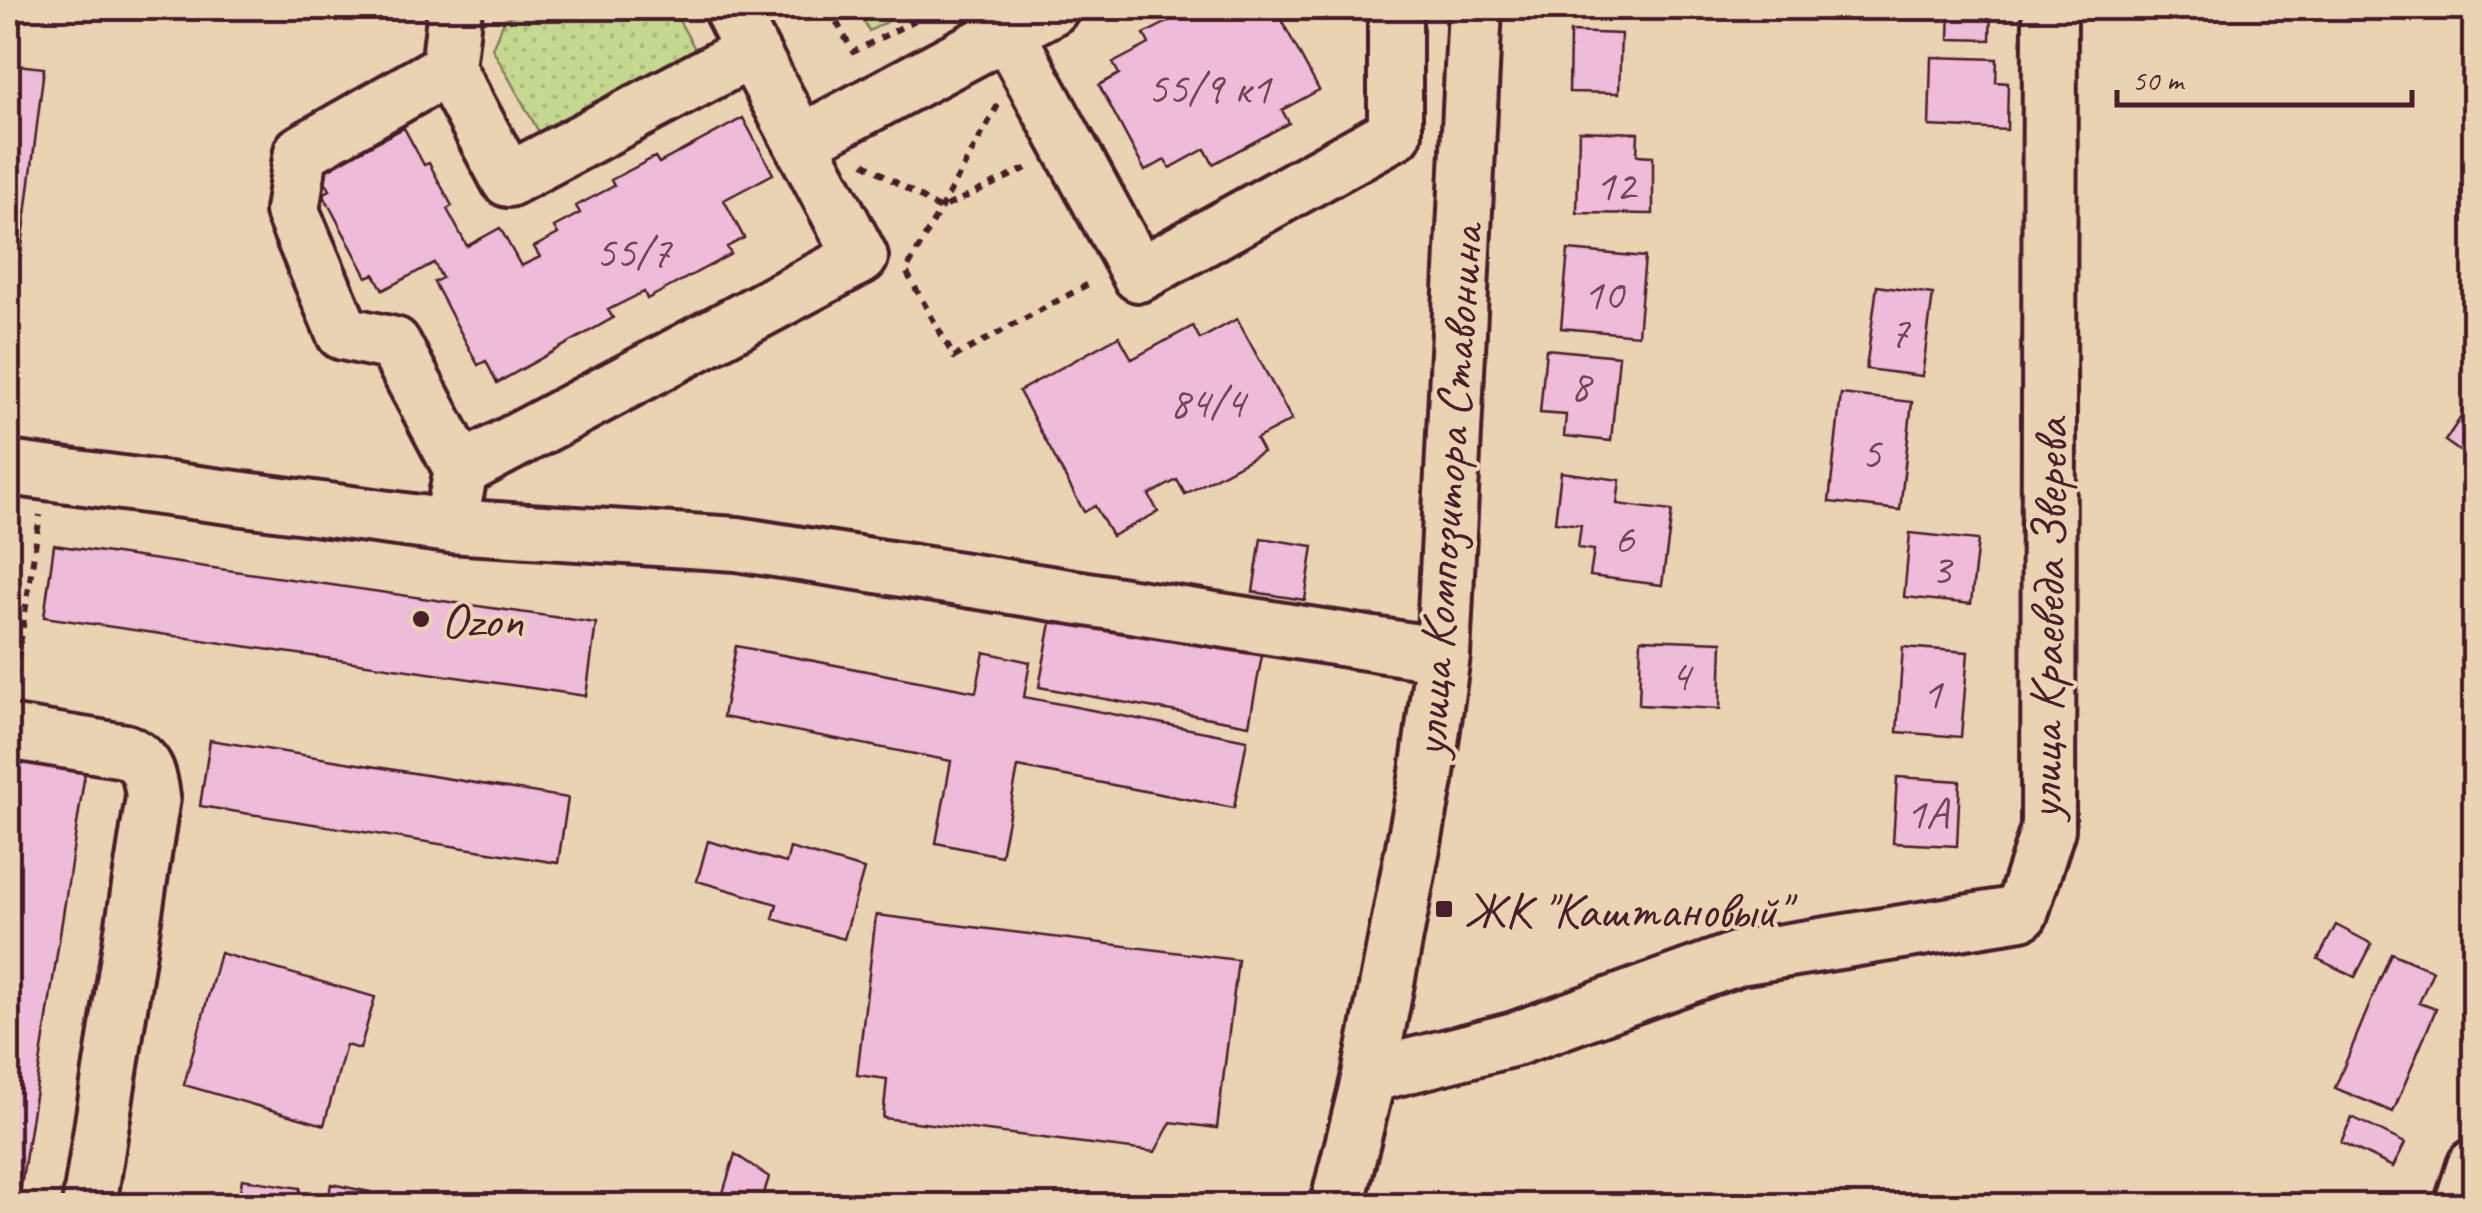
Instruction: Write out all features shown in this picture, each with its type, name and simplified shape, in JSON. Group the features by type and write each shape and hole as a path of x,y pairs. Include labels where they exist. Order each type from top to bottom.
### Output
{"street":[{"path":"455,8 448,68 508,180 741,29 808,138 861,257 461,470"},
{"path":"808,138 1015,46 1052,8"},
{"path":"1015,46 1139,275 1395,134 1396,8"},
{"name":"улица Композитора Ставонина","path":"1337,1206 1369,1076 1426,780 1443,654 1475,8"},
{"name":"улица Краеведа Зверева","path":"1369,1076 1516,1039 1740,958 2021,913 2048,829 2050,8"},
{"path":"448,68 301,152 292,210 343,333 394,344 461,470 450,526"},
{"path":"27,471 450,526 737,544 1443,654"},
{"path":"9,720 125,750 140,758 150,774 153,797 89,1206"},
{"path":"2461,1206 2474,1166"}],"path":[{"path":"829,8 854,52 939,8"},
{"path":"1015,46 940,210 906,271 954,357 1132,261"},
{"path":"808,138 940,210"},
{"path":"940,210 1070,148"},
{"path":"9,720 27,471"}],"green space":[{"path":"526,8 672,8 700,58 544,141 492,48 505,19"},
{"path":"857,8 913,8 869,31"}],"building":[{"path":"1195,8 1275,8 1319,90 1282,110 1289,123 1213,164 1205,149 1170,168 1165,160 1145,171 1099,85 1119,74 1113,63 1149,44 1144,34"},
{"path":"1950,8 1991,8 1990,40 1949,39"},
{"path":"1570,32 1621,34 1619,93 1569,92"},
{"path":"1931,57 1997,59 1996,82 2008,83 2007,130 1929,126"},
{"path":"8,64 44,68 21,255 8,253"},
{"path":"743,118 773,174 724,200 744,238 727,247 731,254 647,299 644,292 608,310 613,318 497,383 486,361 478,365 434,282 442,278 434,263 383,290 374,274 367,277 323,194 330,190 320,172 404,128 452,206 447,209 467,246 500,228 521,266 540,257 534,247 558,234 554,227 580,213 576,206 614,186 611,180 655,157 659,163"},
{"path":"1579,131 1638,133 1637,155 1653,156 1653,214 1577,213"},
{"path":"1568,250 1645,257 1638,335 1561,328"},
{"path":"1877,286 1933,294 1922,376 1866,369"},
{"path":"1237,319 1292,420 1256,439 1263,452 1185,494 1177,480 1149,495 1158,512 1112,536 1095,506 1084,512 1019,391 1119,336 1132,359 1193,326 1200,339"},
{"path":"1546,349 1619,356 1611,441 1564,436 1566,415 1540,413"},
{"path":"1841,394 1912,402 1900,510 1829,502"},
{"path":"2461,417 2474,426 2474,461 2445,441"},
{"path":"1561,472 1620,480 1617,504 1672,511 1662,585 1590,576 1594,550 1578,548 1581,525 1555,522"},
{"path":"1910,533 1978,540 1971,604 1904,597"},
{"path":"1261,538 1313,546 1305,600 1253,592"},
{"path":"54,545 596,623 586,696 44,617"},
{"path":"1053,612 1263,650 1249,725 1039,687"},
{"path":"1641,639 1722,642 1720,709 1639,705"},
{"path":"736,646 976,692 984,652 1030,662 1024,697 1247,740 1234,808 1018,767 1001,856 936,843 951,761 723,717"},
{"path":"1903,647 1968,652 1961,737 1897,732"},
{"path":"210,740 568,798 558,863 200,806"},
{"path":"15,749 87,760 18,1206 8,1206 8,769 12,770"},
{"path":"1897,777 1960,781 1957,846 1893,843"},
{"path":"708,841 786,863 790,848 864,869 844,939 773,919 777,904 697,881"},
{"path":"876,915 1238,960 1217,1128 1171,1122 1155,1152 883,1118 887,1079 857,1075"},
{"path":"2336,925 2372,944 2355,977 2318,959"},
{"path":"220,953 375,997 360,1049 346,1045 324,1125 184,1085"},
{"path":"2391,953 2433,971 2419,1003 2436,1009 2393,1112 2335,1088"},
{"path":"2352,1117 2405,1143 2393,1167 2341,1142"},
{"path":"735,1154 769,1177 760,1206 719,1206"},
{"path":"242,1179 300,1188 298,1206 238,1206"},
{"path":"331,1184 370,1192 367,1206 327,1206"}],"place":[{"name":"Ozon","path":"421,619"},
{"name":"ЖК \"Каштановый\"","path":"1444,909"}]}
